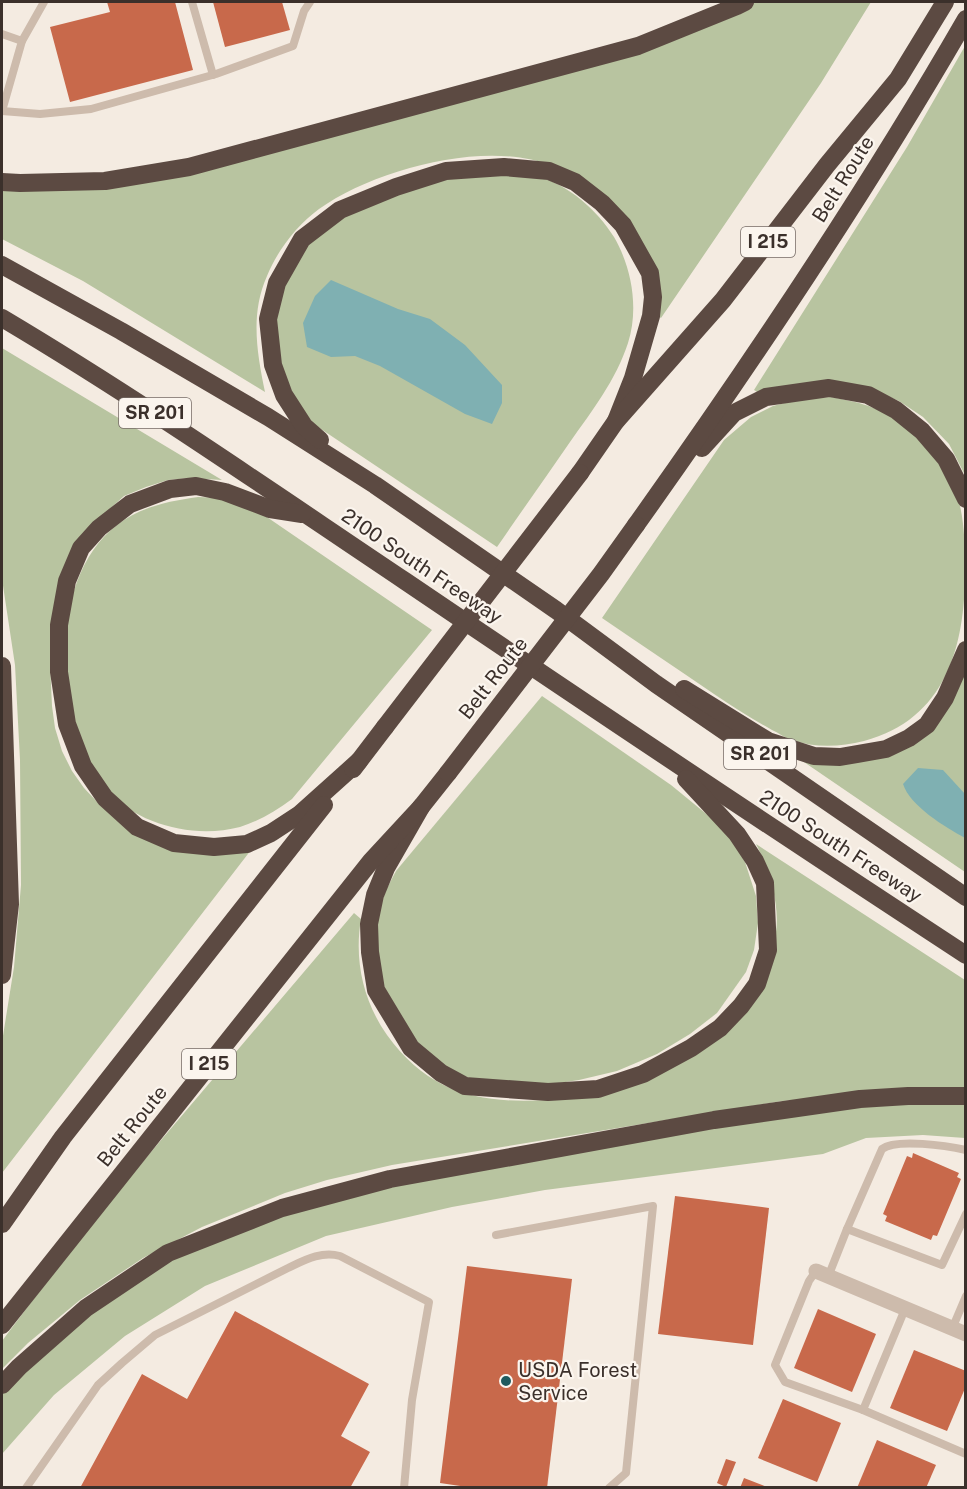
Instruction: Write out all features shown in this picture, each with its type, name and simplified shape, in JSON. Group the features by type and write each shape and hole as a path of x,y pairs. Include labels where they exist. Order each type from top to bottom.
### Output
{"highway":[{"path":"2,182 105,181 189,166 638,46 745,2"},
{"name":"Belt Route","path":"2,1224 63,1137 359,761 580,473 616,421 723,300 827,165 898,79 945,2"},
{"name":"Belt Route","path":"2,1325 371,861 421,807 602,574 790,302 872,177 966,19"},
{"path":"375,485 304,426 284,395 273,365 268,319 277,283 302,239 340,210 396,187 446,171 504,167 549,171 575,182 602,203 623,225 650,273 652,297 651,316 645,343 616,421"},
{"name":"2100 South Freeway","path":"2,265 268,417 375,485 556,610 656,684 966,897"},
{"name":"2100 South Freeway","path":"2,318 96,374 966,955"},
{"path":"652,502 734,413 766,397 829,388 868,395 896,410 922,431 946,459 966,499"},
{"path":"306,515 270,509 225,492 196,486 170,489 130,504 99,528 81,548 67,581 59,625 59,672 67,724 83,766 105,798 137,827 174,843 214,847 248,844 272,833 300,814 359,761"},
{"path":"556,610 768,741 814,756 858,755 886,749 909,738 927,725 945,698 966,650"},
{"path":"2,666 10,904 2,975"},
{"path":"421,807 386,868 375,895 369,924 370,952 376,990 411,1048 441,1073 465,1086 548,1092 598,1089 643,1074 691,1048 720,1028 741,1006 757,984 768,950 765,883 754,861 737,834 666,756"},
{"path":"2,1385 86,1308 168,1253 282,1208 390,1179 714,1120 860,1099 966,1096"}],"street":[{"path":"822,1274 959,1332"}],"lane":[{"path":"44,2 22,41 2,111 40,114 91,109 213,75 293,46 304,12 310,2"},
{"path":"192,2 213,75"},
{"path":"2,34 22,41"},
{"path":"965,1455 863,1410 785,1382 775,1365 809,1281 822,1274 882,1149 886,1145 919,1144 966,1150"},
{"path":"496,1235 653,1206 626,1473 609,1488"},
{"path":"846,1228 942,1265 945,1263 966,1214"},
{"path":"26,1488 98,1385 155,1335 308,1258 330,1253 429,1302 412,1400 404,1488"},
{"path":"959,1332 966,1296"},
{"path":"863,1410 905,1309"}],"green space":[{"path":"747,2 871,2 821,83 661,318 654,313 641,256 558,170 526,158 464,157 432,162 370,182 342,195 311,215 282,248 271,267 258,305 257,334 265,392 83,281 2,239 2,186 87,183 580,65"},
{"path":"965,46 965,475 949,444 923,417 899,401 871,389 762,395 754,390 907,147"},
{"path":"468,172 537,176 571,192 591,208 614,237 625,262 632,289 631,330 617,370 595,407 497,547 315,425 301,409 277,362 273,319 299,248 352,208"},
{"path":"2,348 222,480 189,478 168,480 146,487 124,496 92,525 52,630 50,663 52,706 55,728 62,751 72,771 84,788 117,819 144,835 251,850 2,1173 2,1042 14,967 21,885 20,760 15,665 2,579"},
{"path":"831,397 864,404 881,411 909,429 930,448 953,485 960,504 965,566 961,622 956,649 946,674 933,696 915,715 892,730 864,741 828,746 784,737 721,699 602,618 724,440 751,417 773,406 800,399"},
{"path":"198,497 221,498 261,513 432,630 292,799 247,825 204,831 186,830 151,820 135,813 106,791 76,745 65,660 70,604 83,568 103,537 126,519 145,509"},
{"path":"965,672 965,872 801,760 914,738"},
{"path":"542,696 671,785 710,817 732,839 745,862 756,896 758,923 754,950 746,972 717,1013 690,1034 657,1054 617,1071 579,1080 545,1085 480,1082 447,1069 425,1055 376,974 376,919 386,890 396,871"},
{"path":"756,844 965,980 965,1089 782,1101 392,1165 327,1180 285,1193 202,1227 143,1258 80,1300 28,1343 2,1369 2,1341 32,1301 134,1172 354,913 361,919 360,965 366,994 387,1035 403,1055 420,1070 457,1091 499,1100 561,1100 584,1097 620,1084 715,1034 728,1023 769,951 776,929 776,904 773,891 766,866"},
{"path":"905,1103 965,1104 965,1138 923,1135 866,1138 823,1154 545,1190 452,1207 326,1236 205,1286 125,1336 54,1395 2,1454 2,1391 62,1334 174,1258 248,1223 376,1184 838,1108"}],"water":[{"path":"331,280 398,309 430,319 465,345 502,385 502,403 492,424 465,414 380,366 355,356 331,357 307,347 303,323 315,296"},
{"path":"918,768 943,770 965,794 965,838 920,808 907,792 903,784"}],"building":[{"path":"107,2 175,2 193,70 70,102 50,27 110,12"},
{"path":"213,2 282,2 290,30 225,47"},
{"path":"913,1153 959,1173 957,1177 961,1179 937,1236 933,1235 931,1240 885,1221 887,1216 883,1214 907,1156 912,1158"},
{"path":"675,1196 769,1208 753,1345 658,1334"},
{"name":"USDA Forest Service","path":"467,1266 572,1279 547,1488 474,1488 440,1483"},
{"path":"818,1309 876,1334 852,1392 794,1368"},
{"path":"235,1311 369,1384 341,1436 370,1452 350,1488 80,1488 142,1374 187,1399"},
{"path":"914,1350 966,1371 966,1386 947,1431 890,1408"},
{"path":"783,1399 841,1423 817,1482 758,1458"},
{"path":"877,1440 936,1465 926,1488 857,1488"},
{"path":"726,1459 736,1462 726,1487 717,1483"},
{"path":"744,1478 767,1487 767,1488 740,1488"}],"place":[{"name":"USDA Forest Service","path":"506,1381"}]}
